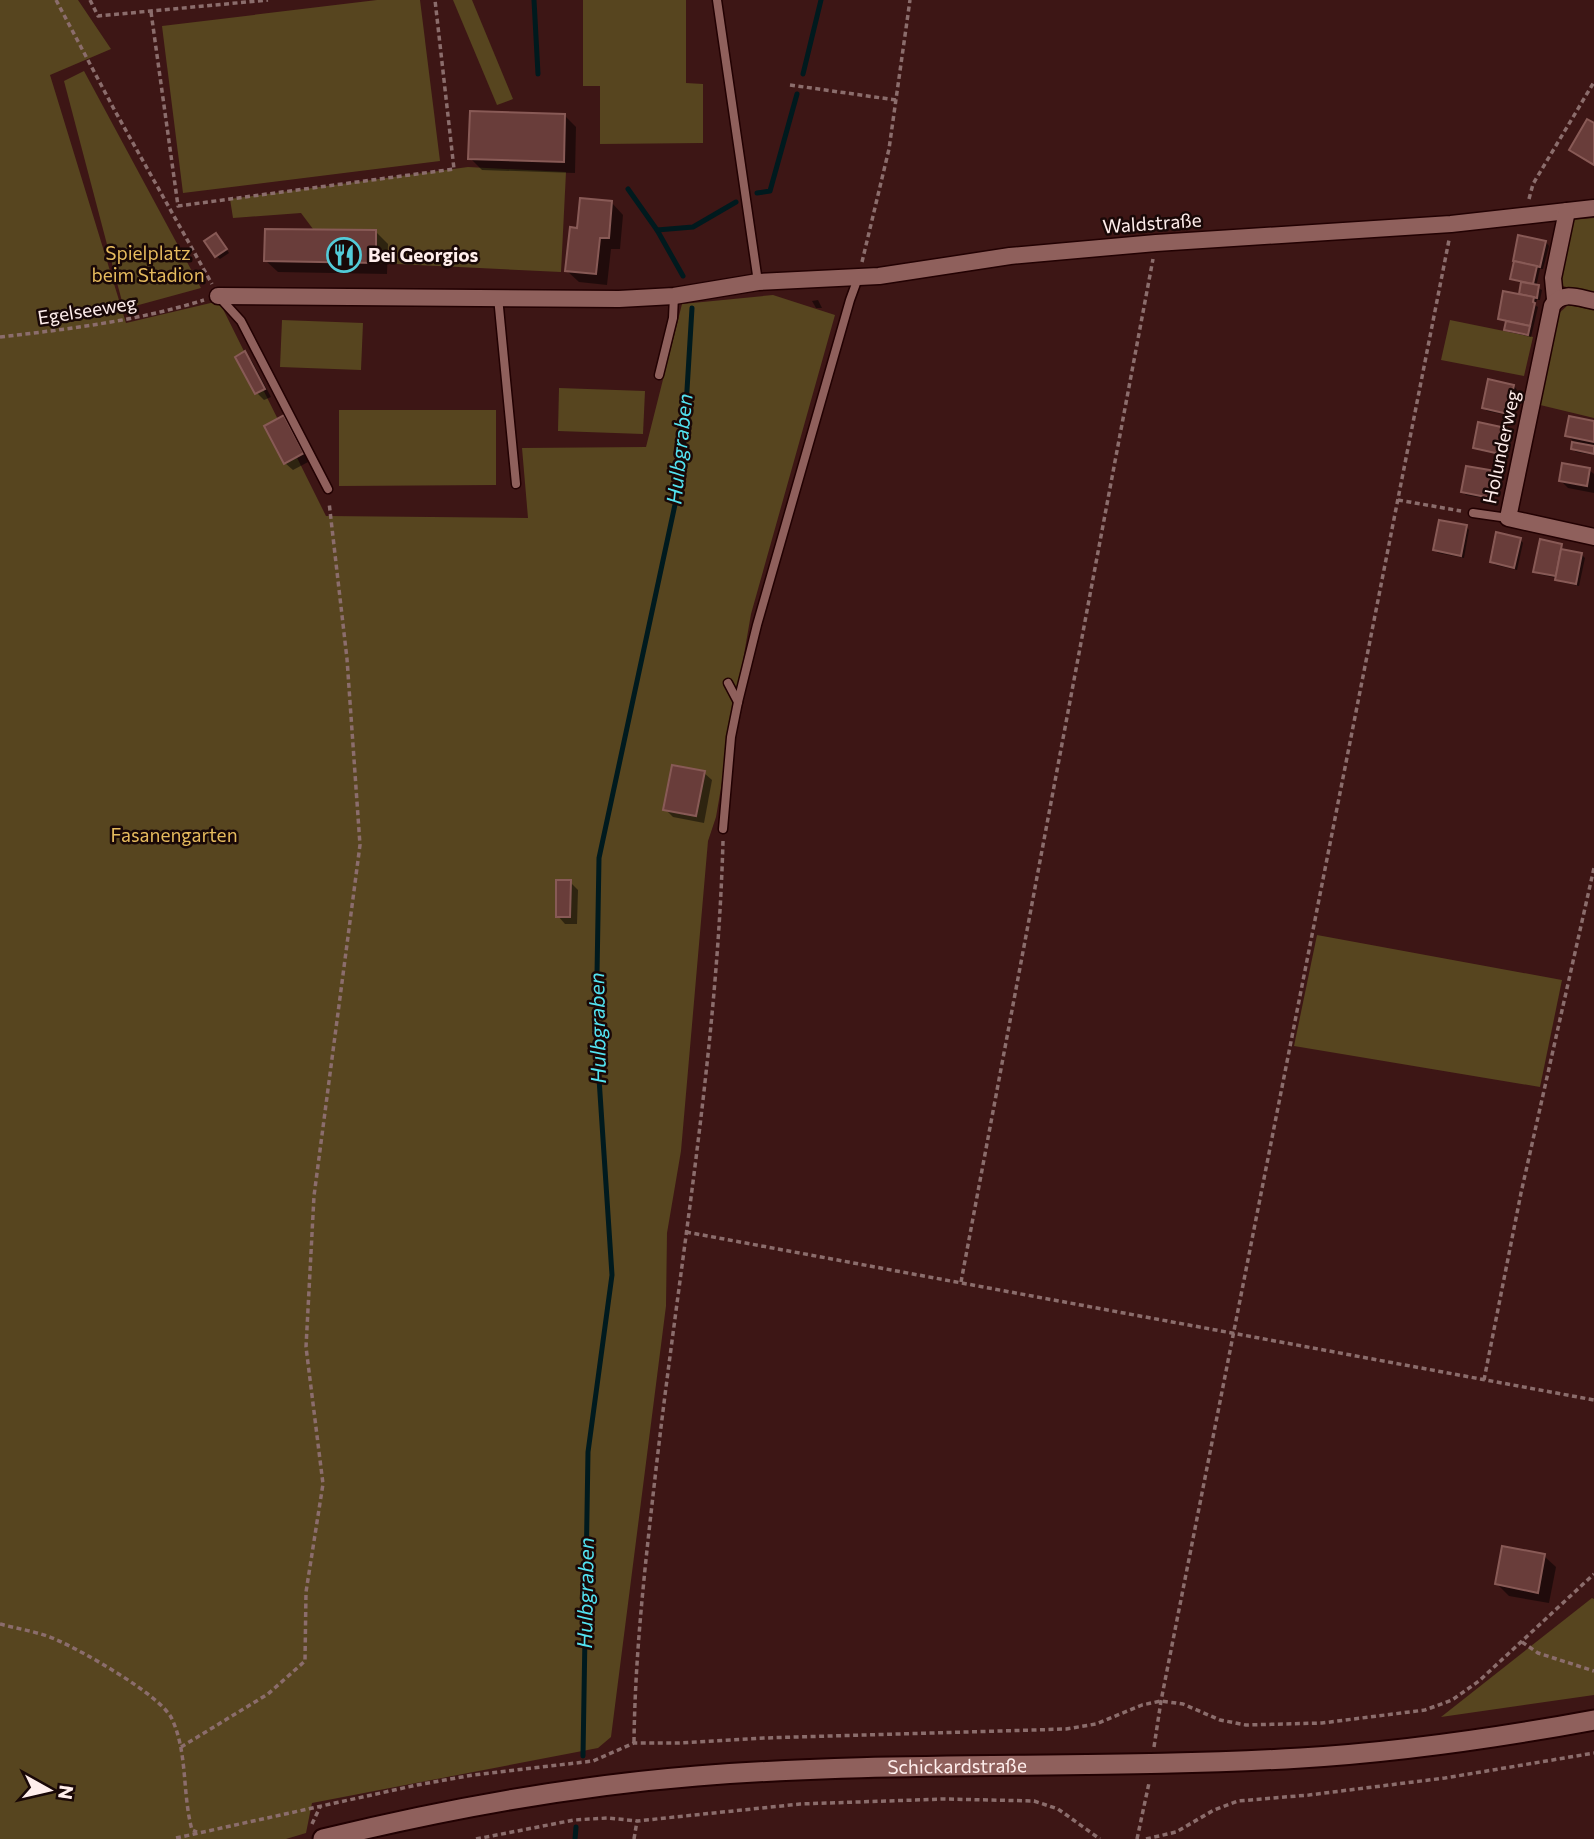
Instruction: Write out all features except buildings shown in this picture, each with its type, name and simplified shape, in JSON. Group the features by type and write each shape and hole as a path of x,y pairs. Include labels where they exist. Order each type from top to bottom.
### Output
{"street":[{"path":"1529,215 1594,208"},
{"name":"Holunderweg","path":"1567,211 1553,278 1555,299 1508,518 1594,537"},
{"name":"Waldstraße","path":"218,296 618,299 674,296 758,282 858,278 1010,256 1156,243 1451,224 1529,215"},
{"path":"1555,299 1562,296 1594,301"},
{"name":"Schickardstraße","path":"323,1839 425,1815 536,1796 614,1784 697,1776 889,1767 1291,1759 1413,1749 1594,1720"}],"lane":[{"path":"717,0 758,282"},
{"path":"723,828 731,737 738,702 798,482 858,278"},
{"path":"218,296 241,321 328,489"},
{"path":"659,375 673,318 674,296"},
{"path":"498,297 516,484"},
{"path":"1474,513 1508,518"},
{"path":"727,683 738,702"}],"path":[{"path":"56,0 218,296"},
{"path":"90,0 98,16 268,0"},
{"path":"151,12 178,206 454,169 435,0"},
{"path":"858,278 889,149 910,0"},
{"path":"1529,215 1528,200 1533,184 1594,82"},
{"path":"790,85 896,100"},
{"path":"1137,1839 1161,1701 1448,254 1451,224"},
{"path":"961,1282 1156,243"},
{"name":"Egelseeweg","path":"0,337 94,326 176,309 218,296"},
{"path":"181,1747 268,1694 305,1661 306,1592 323,1484 306,1347 314,1196 360,845 347,659 328,489"},
{"path":"1398,500 1474,513"},
{"path":"634,1743 635,1690 644,1574 712,1027 721,903 723,828"},
{"path":"1484,1380 1521,1193 1594,869"},
{"path":"686,1232 1594,1401"},
{"path":"176,1838 417,1785 473,1775 593,1761 634,1743 1066,1729 1096,1724 1142,1705 1161,1701 1183,1703 1220,1720 1245,1726 1322,1723 1409,1713 1439,1706 1479,1681 1594,1574"},
{"path":"0,1623 55,1639 135,1684 171,1716 186,1774 186,1806 192,1830 197,1832"},
{"path":"1522,1642 1538,1653 1594,1671"},
{"path":"1146,1839 1176,1832 1214,1810 1238,1801 1445,1778 1594,1753"},
{"path":"476,1839 574,1820 608,1818 637,1821 800,1804 944,1798 1034,1801 1058,1810 1100,1839"},
{"path":"634,1839 637,1821"}],"green space":[{"name":"Fasanengarten","path":"0,0 78,0 111,49 50,75 126,323 219,301 326,516 528,518 522,448 646,447 682,304 773,295 835,315 751,614 716,817 708,841 681,1151 667,1233 666,1306 611,1737 598,1748 312,1803 306,1833 286,1839 0,1839"},
{"path":"377,0 420,0 440,161 183,193 162,26"},
{"path":"453,0 472,0 513,99 497,105"},
{"path":"583,0 686,0 686,83 703,84 703,143 600,144 600,86 583,86"},
{"name":"Spielplatz beim Stadion","path":"84,71 201,288 124,309 64,81"},
{"path":"468,167 566,172 561,272 376,263 376,230 313,229 301,213 233,218 230,199"},
{"path":"1594,218 1594,293 1562,286 1558,279 1571,220"},
{"path":"1568,305 1594,310 1594,418 1536,404 1557,315"},
{"path":"282,320 363,323 361,370 280,367"},
{"path":"1450,320 1533,337 1524,376 1441,360"},
{"path":"559,388 645,391 643,434 558,431"},
{"path":"339,410 496,410 496,485 339,486"},
{"path":"1317,935 1562,980 1540,1087 1294,1046"},
{"path":"1592,1598 1594,1695 1441,1717"}],"waterway":[{"name":"Hulbgraben","path":"534,0 538,74"},
{"path":"803,74 821,0"},
{"path":"757,193 770,191 797,94"},
{"name":"Hulbgraben","path":"628,189 657,230 683,276"},
{"path":"657,230 693,227 736,202"},
{"name":"Hulbgraben","path":"583,1756 588,1452 612,1275 596,1033 599,858 682,472 692,308"},
{"name":"Hulbgraben","path":"575,1839 576,1827"}],"place":[{"name":"Bei Georgios","path":"344,255"}]}
